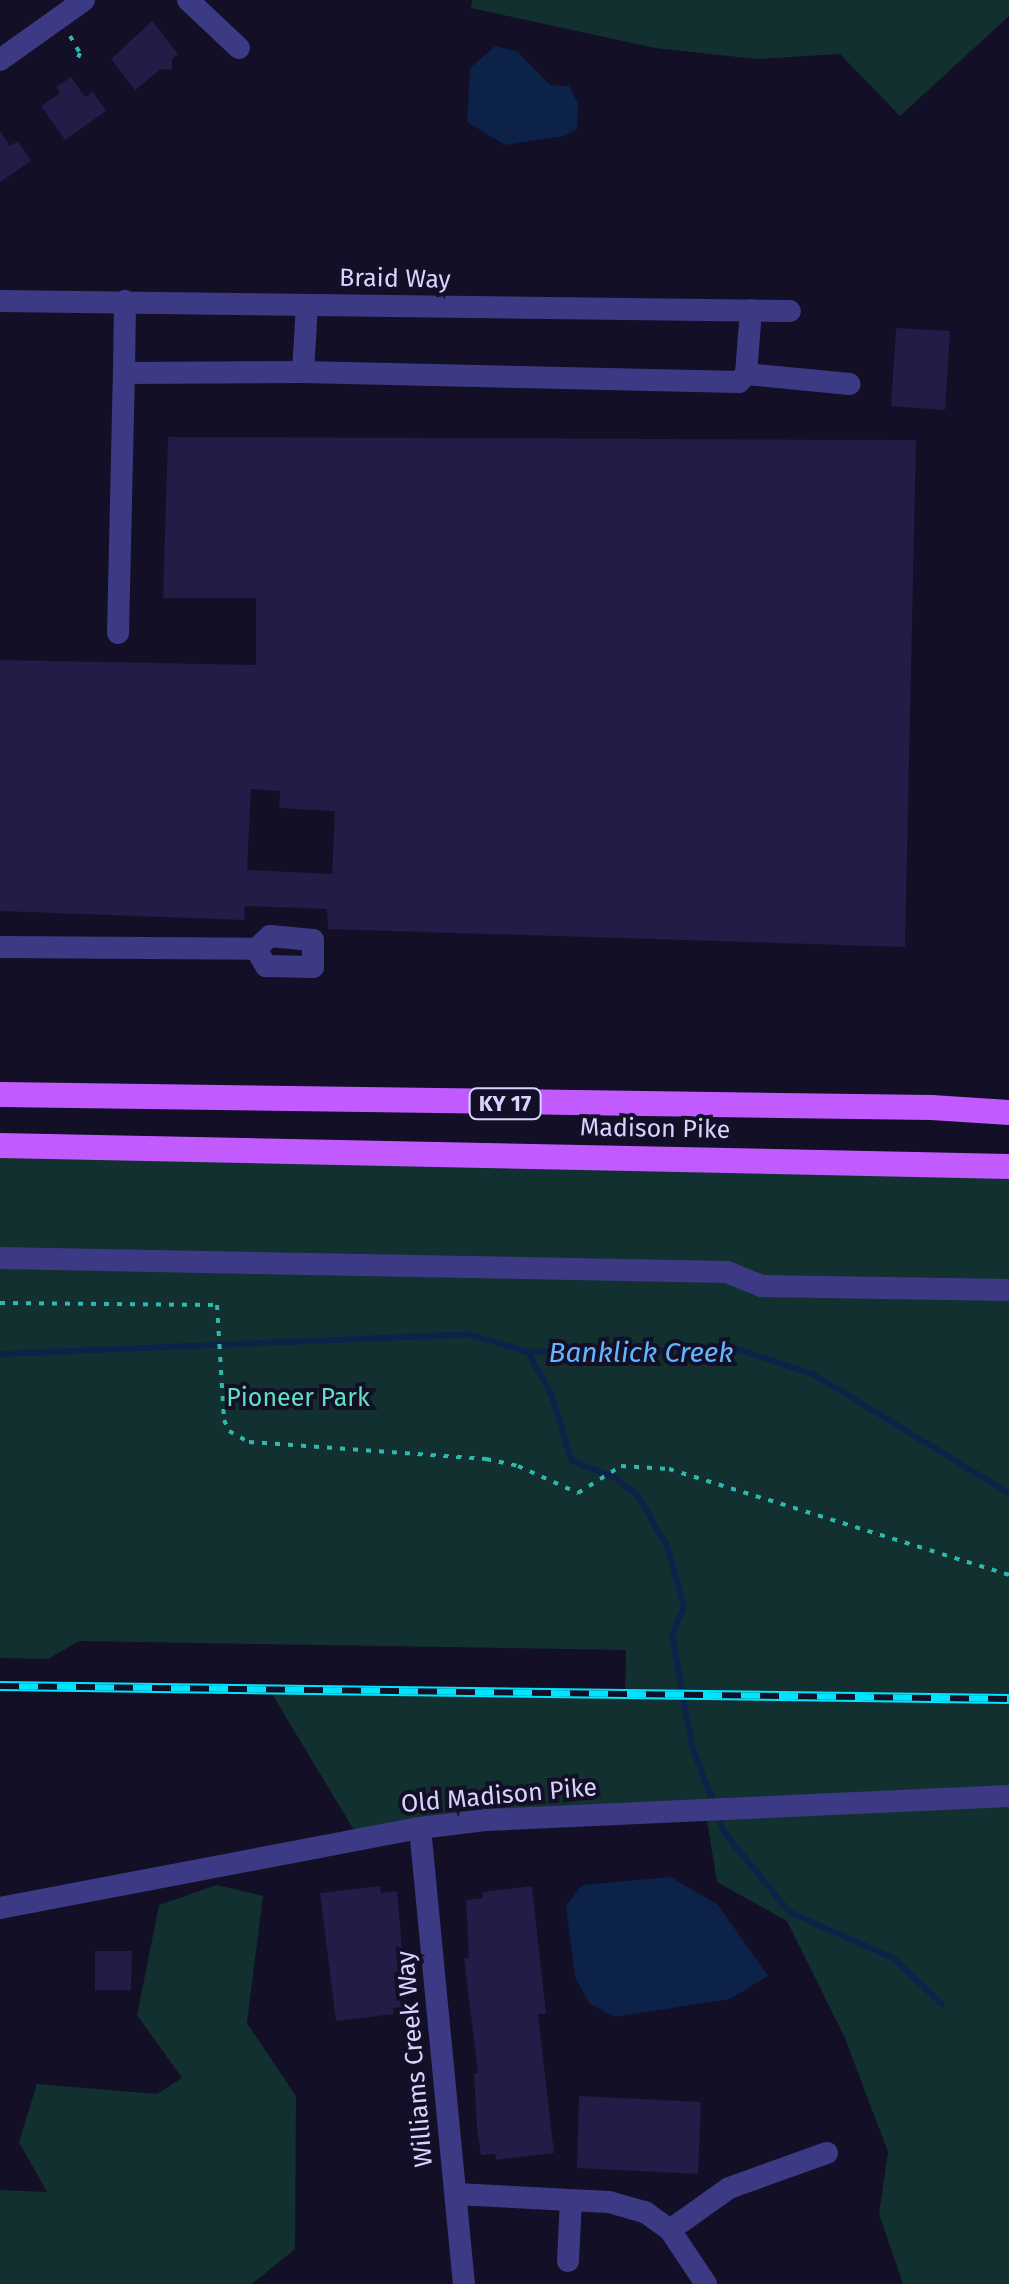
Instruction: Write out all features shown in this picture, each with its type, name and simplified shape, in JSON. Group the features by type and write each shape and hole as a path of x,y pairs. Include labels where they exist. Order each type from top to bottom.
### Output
{"main road":[{"name":"Madison Pike","path":"0,1094 931,1107 1009,1112"},
{"name":"Madison Pike","path":"0,1144 1009,1166"}],"street":[{"path":"188,0 239,48"},
{"path":"2,71 69,7"},
{"name":"Braid Way","path":"0,302 790,311"},
{"path":"118,633 126,302"},
{"path":"303,372 306,305"},
{"path":"124,373 303,372 739,382 746,374 751,310"},
{"path":"746,374 850,384"},
{"path":"0,947 256,949"},
{"path":"0,1258 727,1272 762,1286 1009,1290"},
{"name":"Old Madison Pike","path":"0,1908 83,1896 420,1828 618,1812 1009,1796"},
{"name":"Williams Creek Way","path":"420,1828 464,2284"},
{"path":"670,2230 728,2188 827,2153"},
{"path":"456,2194 609,2202 645,2212 670,2230 706,2284"},
{"path":"568,2261 571,2200"}],"path":[{"path":"69,7 80,54 76,63"},
{"path":"0,1303 216,1304 222,1409 230,1431 249,1442 486,1459 518,1466 566,1490 586,1492 612,1469 630,1464 669,1469 1009,1575"}],"green space":[{"path":"472,0 1009,0 1009,16 900,116 840,54 757,59 655,48 471,8"},
{"name":"Pioneer Park","path":"0,1145 1009,1166 1009,2284 903,2284 879,2214 888,2152 845,2038 787,1921 717,1882 705,1808 360,1840 269,1689 625,1694 626,1650 79,1641 48,1659 0,1658"},
{"path":"217,1885 263,1896 247,2023 296,2096 295,2249 252,2284 0,2284 0,2190 47,2192 19,2142 37,2084 157,2094 182,2078 137,2015 159,1905"}],"water":[{"path":"495,46 517,51 550,85 569,86 578,103 577,129 564,136 505,145 467,122 470,68"},
{"path":"671,1877 718,1905 768,1976 730,1999 614,2017 589,2003 575,1977 566,1906 582,1885"}],"building":[{"path":"152,21 178,54 172,59 172,70 161,69 135,90 111,59"},
{"path":"71,77 85,97 93,92 106,111 65,140 41,106 60,93 56,87"},
{"path":"0,131 10,146 18,141 31,161 0,182"},
{"path":"896,328 950,331 945,410 891,406"},
{"path":"168,437 916,440 905,947 328,929 327,909 245,906 244,920 0,911 0,660 256,665 256,598 163,598","holes":["251,789 280,791 279,808 335,811 332,874 247,870"]},
{"path":"380,1886 381,1893 397,1891 407,2007 393,2008 394,2014 336,2021 320,1893"},
{"path":"532,1886 546,2014 538,2014 554,2153 496,2160 495,2154 481,2155 477,2128 474,2074 478,2073 464,1958 469,1958 466,1900 483,1898 482,1892"},
{"path":"95,1951 132,1951 131,1990 95,1990"},
{"path":"579,2096 701,2102 698,2174 577,2168"}],"waterway":[{"name":"Banklick Creek","path":"0,1354 468,1334 528,1352 736,1349 813,1374 1009,1493"},
{"path":"528,1352 551,1394 572,1461 616,1478 638,1496 667,1546 684,1606 672,1636 692,1746 713,1802"},
{"path":"717,1814 724,1832 789,1912 893,1958 942,2004"}],"railway":[{"path":"0,1686 1009,1699"}]}
